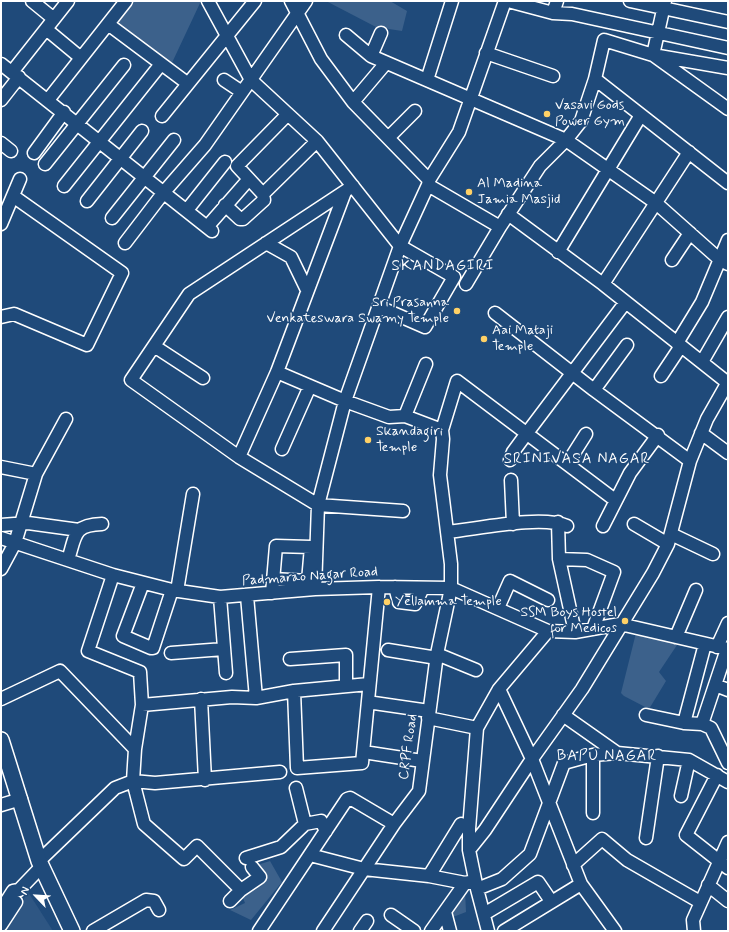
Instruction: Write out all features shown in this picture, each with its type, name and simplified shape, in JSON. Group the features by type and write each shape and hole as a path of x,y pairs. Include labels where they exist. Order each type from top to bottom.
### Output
{"main road":[{"path":"1,740 21,799 40,863 72,931"}],"street":[{"path":"32,1 54,19"},
{"path":"1,100 46,29 68,1"},
{"path":"48,100 126,1"},
{"path":"208,1 228,35 251,80 317,141 349,189 400,246 454,276 425,327 379,307"},
{"path":"162,116 187,83 255,1"},
{"path":"291,1 321,59 353,102 389,137 429,182 500,227"},
{"path":"125,243 164,192 204,145 306,1"},
{"path":"427,80 452,1"},
{"path":"315,589 318,505 345,401 400,246 429,182 459,132 486,53 506,1 552,13 572,14 728,48"},
{"path":"552,13 557,1"},
{"path":"630,1 664,5 728,22"},
{"path":"653,54 664,5"},
{"path":"108,24 187,83"},
{"path":"46,29 81,58"},
{"path":"371,56 381,33"},
{"path":"346,35 371,56 566,140 656,203 724,261"},
{"path":"466,284 508,214 540,166 566,140 581,121 595,79 604,40 653,54 728,68"},
{"path":"486,53 553,76"},
{"path":"653,54 728,109"},
{"path":"353,102 386,63"},
{"path":"1,64 64,112 210,229 225,205 249,179"},
{"path":"64,186 161,64"},
{"path":"46,164 124,65"},
{"path":"595,79 728,183"},
{"path":"224,80 242,92"},
{"path":"389,137 415,111"},
{"path":"34,153 64,112"},
{"path":"225,205 240,219 243,219 264,200 263,194 237,166 288,114"},
{"path":"558,252 641,115"},
{"path":"87,201 142,132"},
{"path":"112,218 174,140"},
{"path":"263,194 317,141"},
{"path":"1,143 11,151"},
{"path":"603,284 689,152"},
{"path":"187,210 225,162"},
{"path":"1,224 20,179"},
{"path":"349,189 189,294 131,380 240,457 318,505 403,511"},
{"path":"240,457 277,372 307,290 349,189"},
{"path":"1,317 14,314 87,345 122,273 14,196"},
{"path":"469,850 485,830 532,759 582,689 620,624 653,573 669,539 690,461 701,433 707,418 728,383 625,303 603,284 508,214"},
{"path":"672,260 690,233"},
{"path":"661,376 724,261 728,240"},
{"path":"266,243 291,258 307,290"},
{"path":"510,460 513,452 625,303"},
{"path":"495,312 594,390 658,435 690,461"},
{"path":"702,362 728,317"},
{"path":"594,390 627,345"},
{"path":"154,346 203,378"},
{"path":"405,416 426,364"},
{"path":"277,372 345,401 389,417 405,416 442,430"},
{"name":"CRPF Road","path":"324,931 394,824 419,791 437,656 451,588 451,564 440,475 443,439 442,430 458,381 527,433"},
{"path":"282,449 310,386"},
{"path":"1,569 15,543 36,474 66,419"},
{"path":"527,433 615,500"},
{"path":"701,433 728,453"},
{"path":"567,464 586,434"},
{"path":"602,526 630,473 658,435"},
{"path":"1,467 36,474"},
{"path":"511,480 514,524"},
{"path":"143,583 123,636 154,648 174,591 193,494"},
{"path":"447,532 532,522 563,524 559,558 574,632"},
{"path":"1,525 21,525 28,523 79,530"},
{"path":"68,560 79,530 84,525 102,524"},
{"path":"634,524 669,539 713,554"},
{"name":"Padmarao Nagar Road","path":"1,538 113,575 174,591 220,598 315,589 379,587 451,588 548,631 574,632 620,624"},
{"path":"559,558 587,560 614,572 593,629"},
{"path":"113,575 88,651 140,672 142,704 135,748 133,781 144,824 184,859 197,846 241,890"},
{"path":"272,593 273,579"},
{"path":"498,608 510,581 548,600"},
{"path":"294,691 297,768 362,763 379,587"},
{"path":"395,587 399,602 416,604 423,588"},
{"path":"676,637 696,590"},
{"path":"247,596 256,698"},
{"path":"220,598 226,673"},
{"path":"684,723 719,647 728,623"},
{"path":"620,624 719,647"},
{"path":"488,931 484,914 472,885 469,850 469,829 477,728 499,689 548,631"},
{"path":"702,724 715,685 719,647"},
{"path":"172,653 224,649"},
{"path":"388,650 437,656 476,670"},
{"path":"290,659 346,655 346,686"},
{"path":"1,699 60,671 135,748"},
{"path":"142,704 232,697 256,698 294,691 369,684"},
{"path":"715,685 728,690"},
{"path":"499,689 532,759 581,884 615,931"},
{"path":"202,699 205,780"},
{"path":"374,703 429,714 477,728"},
{"path":"563,715 616,753"},
{"path":"646,715 684,723 702,724 711,728 728,763"},
{"path":"370,753 422,761"},
{"path":"310,855 364,869 429,876 472,885 502,879 530,854 564,763 593,755 616,753 658,756 689,760 728,782"},
{"path":"593,755 593,813"},
{"path":"646,838 658,756"},
{"path":"681,796 689,760"},
{"path":"1,910 13,891 19,890 40,863 115,788 133,781 155,783 205,780 229,776 280,772"},
{"path":"717,775 686,835 724,865"},
{"path":"296,788 305,824"},
{"path":"259,931 349,798 394,824"},
{"path":"1,805 21,799"},
{"path":"230,901 241,890 260,877 249,862 281,847 305,824 321,821 326,831"},
{"path":"429,876 460,824 469,829"},
{"path":"573,865 602,839 627,860 700,902"},
{"path":"694,931 693,920 708,885 724,865 728,842"},
{"path":"484,914 538,882 551,901"},
{"path":"504,931 581,884"},
{"path":"432,931 445,912 472,885"},
{"path":"708,885 728,901"},
{"path":"3,931 1,926 20,897 19,890"},
{"path":"93,931 146,900 154,901 159,910"},
{"path":"445,912 450,931"},
{"path":"391,915 414,931"},
{"path":"360,931 367,921"}],"shaded area":[{"path":"130,1 201,1 170,67 112,23"},
{"path":"326,1 390,1 407,11 402,31 376,27"},
{"path":"636,633 679,642 659,672 666,681 649,709 621,693"},
{"path":"270,861 282,882 251,920 230,910 245,903 241,893 255,890 264,878 254,866"},
{"path":"465,891 466,912 448,919 449,931 437,931"},
{"path":"28,892 53,931 4,931"}],"place":[{"name":"Vasavi Gods Power Gym","path":"547,114"},
{"name":"Al Madina Jamia Masjid","path":"469,192"},
{"name":"Sri Prasanna Venkateswara Swamy Temple","path":"457,311"},
{"name":"Aai Mataji Temple","path":"484,339"},
{"name":"Skandagiri Temple","path":"368,440"},
{"name":"Yellamma Temple","path":"387,602"},
{"name":"SSM Boys Hostel for Medicos","path":"625,621"}],"district":[{"name":"SKANDAGIRI","path":"443,267"},
{"name":"SRINIVASA NAGAR","path":"577,460"},
{"name":"BAPU NAGAR","path":"607,757"}]}
